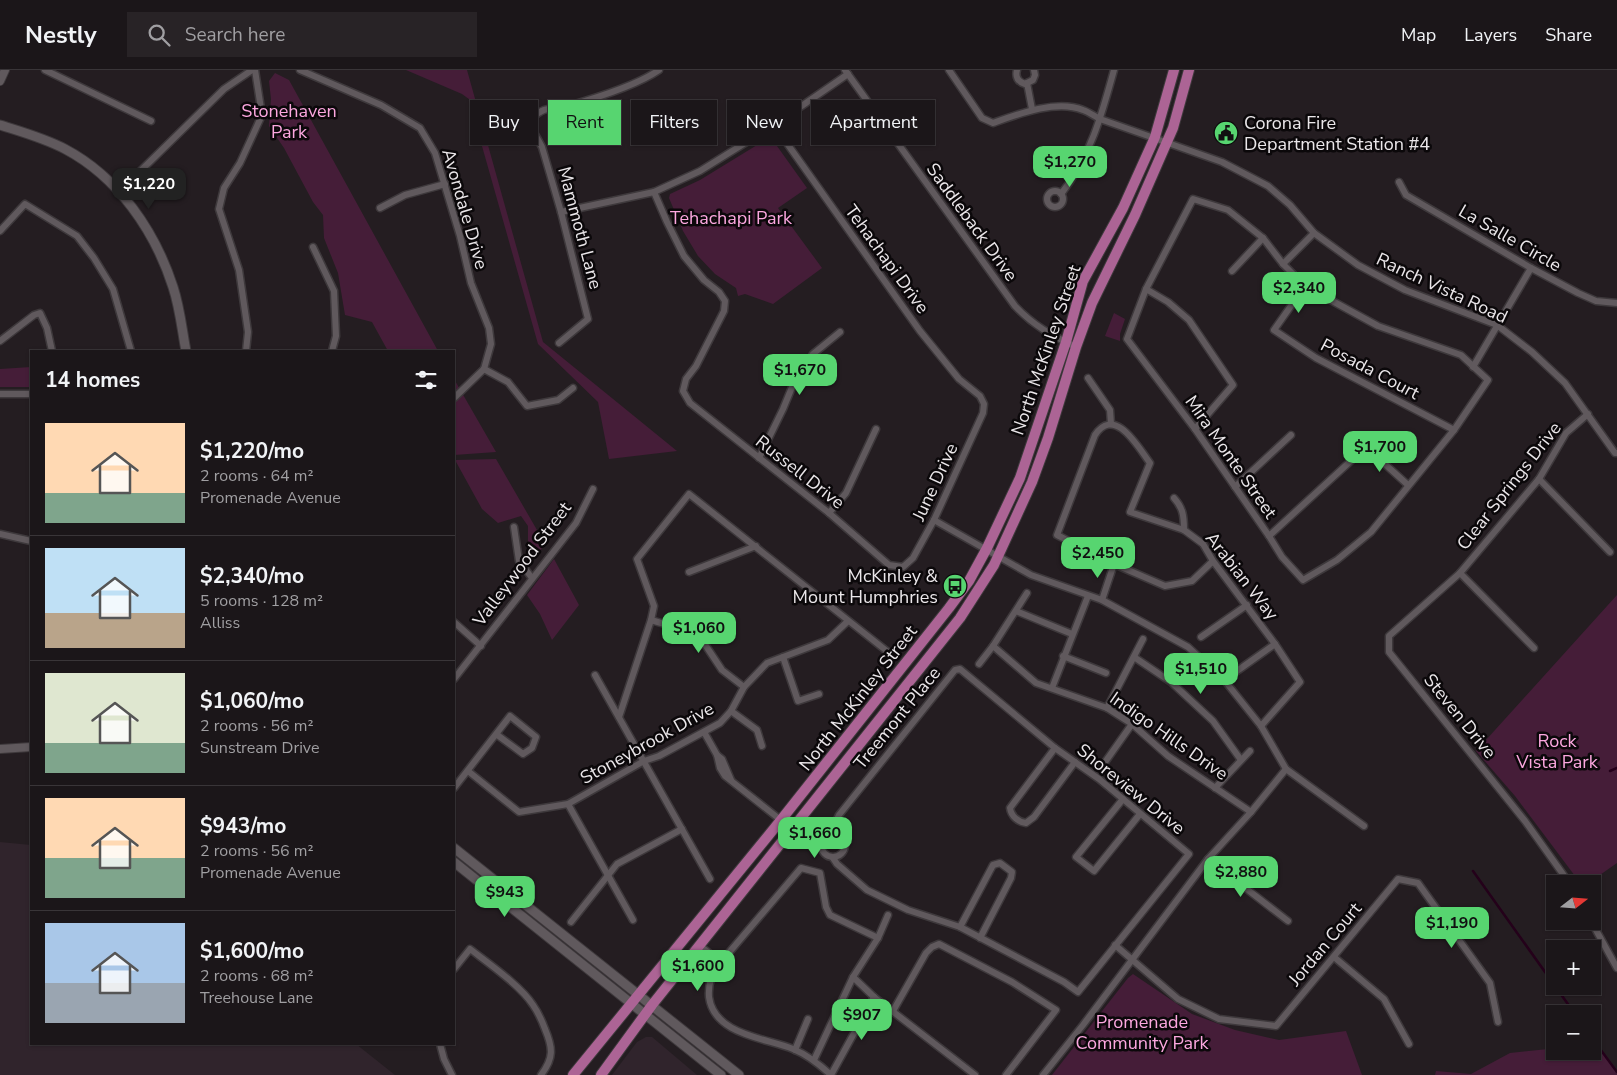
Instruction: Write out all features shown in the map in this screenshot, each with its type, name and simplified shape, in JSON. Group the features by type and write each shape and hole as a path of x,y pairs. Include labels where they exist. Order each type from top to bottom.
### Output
{"main road":[{"name":"North McKinley Street","path":"573,1075 781,820 949,608 968,581 987,548 1020,478 1066,342 1083,281 1123,208 1155,137 1174,70"},
{"name":"North McKinley Street","path":"600,1075 652,1005 960,618 999,556 1032,482 1092,303 1135,216 1173,128 1189,70"},
{"path":"0,125 64,149 88,164 119,192 139,217 165,264 178,306 186,350"},
{"path":"455,849 635,1000 645,1014 721,1075"},
{"path":"455,863 635,1000 652,1005 739,1075"}],"street":[{"path":"0,80 5,70"},
{"path":"44,70 151,121"},
{"path":"119,192 224,89 254,70 262,115 240,162 224,188 219,209 239,270 248,332 246,350"},
{"name":"Avondale Drive","path":"300,70 381,106 420,128 436,153 460,236 471,283 489,328 491,344 484,369"},
{"name":"Mammoth Lane","path":"559,343 588,319 561,212 542,147 532,129 532,118 543,109 566,106 646,79 659,70"},
{"name":"Ranch Vista Road","path":"949,70 982,118 993,123 1032,109 1082,109 1100,119 1222,162 1268,186 1290,205 1314,233 1358,265 1406,290 1497,325 1532,352 1565,382 1617,453"},
{"path":"1017,70 1016,77 1018,80 1027,83 1031,82 1034,78 1034,70"},
{"path":"1061,194 1086,153 1100,119 1114,70"},
{"path":"801,106 846,72"},
{"name":"Saddleback Drive","path":"846,72 1015,306 1029,321 1053,336 1076,347"},
{"path":"1027,83 1032,109"},
{"path":"561,212 654,192 700,171 743,145"},
{"name":"Tehachapi Drive","path":"788,145 920,331 959,379 980,396 984,404"},
{"name":"La Salle Circle","path":"1399,182 1406,196 1531,268 1596,301 1617,304"},
{"path":"380,208 405,195 445,184"},
{"name":"Russell Drive","path":"654,192 666,222 684,256 704,280 719,292 725,301 724,311 696,366 686,379 683,391 690,403 829,513 889,564 903,567"},
{"path":"1195,429 1233,385 1189,320 1168,302 1146,289 1193,199 1228,210 1263,238 1305,286 1378,326 1461,355 1488,380 1454,430 1408,485 1366,446 1269,536"},
{"path":"0,231 25,204 77,236 94,258 113,289 131,350"},
{"path":"1284,264 1314,233"},
{"path":"1232,271 1263,238"},
{"path":"313,247 334,292 336,336 332,350"},
{"path":"1474,367 1531,268"},
{"name":"Posada Court","path":"1305,286 1274,330 1316,358 1454,430"},
{"name":"Mira Monte Street","path":"1146,289 1127,339 1195,429 1282,556 1303,580 1337,560 1371,532 1408,485"},
{"path":"0,341 34,315 40,313 48,328 52,350"},
{"path":"759,458 795,380 813,354 840,332"},
{"path":"455,397 484,369 508,382 527,406 558,400 573,388"},
{"path":"1088,378 1110,410 1112,416 1111,424 1099,428 1095,435 1057,535 1114,564 1165,586 1192,581 1213,561"},
{"path":"0,394 30,394"},
{"name":"June Drive","path":"903,567 913,558 934,520 983,413 984,404"},
{"name":"Clear Springs Drive","path":"1389,636 1460,573 1539,479 1566,433 1588,414"},
{"name":"Arabian Way","path":"1111,424 1118,426 1126,432 1150,463 1130,512 1184,530 1204,544 1213,561 1247,605 1300,682 1261,726"},
{"path":"829,513 846,493 876,429"},
{"path":"1235,487 1291,435"},
{"path":"1539,479 1610,552"},
{"name":"Valleywood Street","path":"455,678 576,523 593,489"},
{"path":"619,717 654,606 637,559 690,494 888,652"},
{"path":"1174,498 1181,506 1184,517 1184,530"},
{"path":"934,520 987,548 1031,575 1102,600 1188,646 1225,681 1261,726 1286,769 1364,826"},
{"path":"514,527 519,561 532,578"},
{"path":"0,534 30,541"},
{"path":"688,572 756,546"},
{"path":"1102,600 1114,564"},
{"path":"1460,573 1534,648"},
{"path":"979,664 993,646 1027,593"},
{"path":"1052,688 1088,596"},
{"path":"1201,637 1247,605"},
{"path":"1016,611 1072,634"},
{"path":"651,620 698,634 722,670 744,688"},
{"name":"Stoneybrook Drive","path":"468,771 519,812 568,804 720,723 731,711 744,688 767,663 828,640 848,621"},
{"path":"455,623 481,646"},
{"name":"Steven Drive","path":"1389,636 1389,652 1525,821 1564,875"},
{"path":"1107,708 1143,639"},
{"path":"1237,671 1275,644"},
{"name":"Indigo Hills Drive","path":"993,646 1036,683 1107,708 1132,724 1168,756 1251,812"},
{"path":"1064,656 1106,672"},
{"path":"783,657 798,701 819,694"},
{"path":"1134,657 1171,682 1213,721 1241,760"},
{"name":"Treemont Place","path":"832,833 839,815 955,670 960,669 1001,702"},
{"path":"595,675 710,879"},
{"name":"Shoreview Drive","path":"1001,702 1054,748 1123,799 1188,854 1115,945"},
{"path":"731,711 757,730 762,746"},
{"path":"455,787 468,771 496,734 510,716 536,737 532,748 523,754 496,734"},
{"path":"1103,765 1132,724"},
{"path":"704,732 717,755 720,768 725,776 792,829 822,849 826,855 833,858 837,864 867,890 908,910 960,927 1064,982 1078,992 1115,945 1132,960"},
{"path":"0,749 30,747"},
{"path":"1054,748 1010,808 1014,816 1021,822 1026,823 1034,817 1075,762"},
{"path":"1215,788 1250,751"},
{"path":"1043,1075 1208,859 1251,812 1286,769"},
{"path":"1123,799 1076,857 1094,871 1140,814"},
{"path":"568,804 633,920"},
{"path":"571,922 617,864 682,829"},
{"path":"822,849 822,840 828,834 840,835 846,845 843,853 833,858"},
{"path":"1208,859 1288,921"},
{"path":"960,927 992,865 1000,863 1012,872 1011,878 980,938"},
{"path":"874,997 831,1075 814,1060 795,1050 761,1040 732,1028 719,1018 710,1001 709,983 721,962 801,868 820,873 826,907 830,915 878,938"},
{"name":"Jordan Court","path":"1132,960 1178,999 1219,1019 1276,1026 1399,879 1418,884 1490,983 1498,1022"},
{"path":"814,1060 853,977 878,938 888,915"},
{"path":"1596,930 1617,968"},
{"path":"893,1011 926,953 932,947 939,944 1012,982 1056,1010 1006,1075"},
{"path":"700,946 721,962"},
{"path":"455,968 470,949 511,982 531,1002 542,1020 552,1047 550,1060 541,1075"},
{"path":"1334,957 1384,999 1408,1044"},
{"path":"853,977 874,997 975,1075"},
{"path":"795,1050 808,1019"},
{"path":"440,1045 444,1059 452,1075"}],"shaded area":[{"path":"0,842 30,845 30,1045 357,1045 395,1075 0,1075"},
{"path":"646,1037 652,1037 697,1075 612,1075 637,1042"}],"green space":[{"path":"406,70 467,70 475,100 470,100 462,94"},
{"name":"Stonehaven Park","path":"275,73 289,80 437,350 387,350 372,322 345,315 338,273 324,238 323,215 313,202 284,148 269,126 271,99 269,81"},
{"path":"482,145 488,145 543,342 677,451 609,459 598,402 538,344"},
{"name":"Tehachapi Park","path":"757,145 776,145 807,188 778,208 822,268 773,304 745,294 738,296 736,288 715,274 698,256 683,231 669,198 670,194 700,180"},
{"path":"1114,313 1125,319 1120,334 1120,341 1105,336"},
{"path":"30,367 30,387 0,387 0,369"},
{"path":"455,381 496,452 455,455"},
{"path":"496,459 537,530 550,538 537,554 528,550 528,526 521,516 498,523 482,509 455,460"},
{"path":"554,559 579,605 552,640 540,614 527,595"},
{"name":"Rock Vista Park","path":"1617,595 1617,863 1600,875 1574,875 1515,796 1476,751"},
{"name":"Promenade Community Park","path":"1133,974 1192,1014 1235,1030 1279,1040 1346,1031 1362,1075 1052,1075"},
{"path":"1546,1049 1546,1060 1601,1060 1601,1049 1617,1072 1617,1075 1435,1075 1436,1071 1471,1074 1510,1053"}],"waterway":[{"path":"1610,771 1617,768"},
{"path":"1473,871 1546,973"},
{"path":"1561,995 1569,1005"},
{"path":"1601,1050 1617,1072"}],"place":[{"name":"Corona Fire Department Station #4","path":"1226,133"},
{"name":"McKinley & Mount Humphries","path":"955,586"}]}
